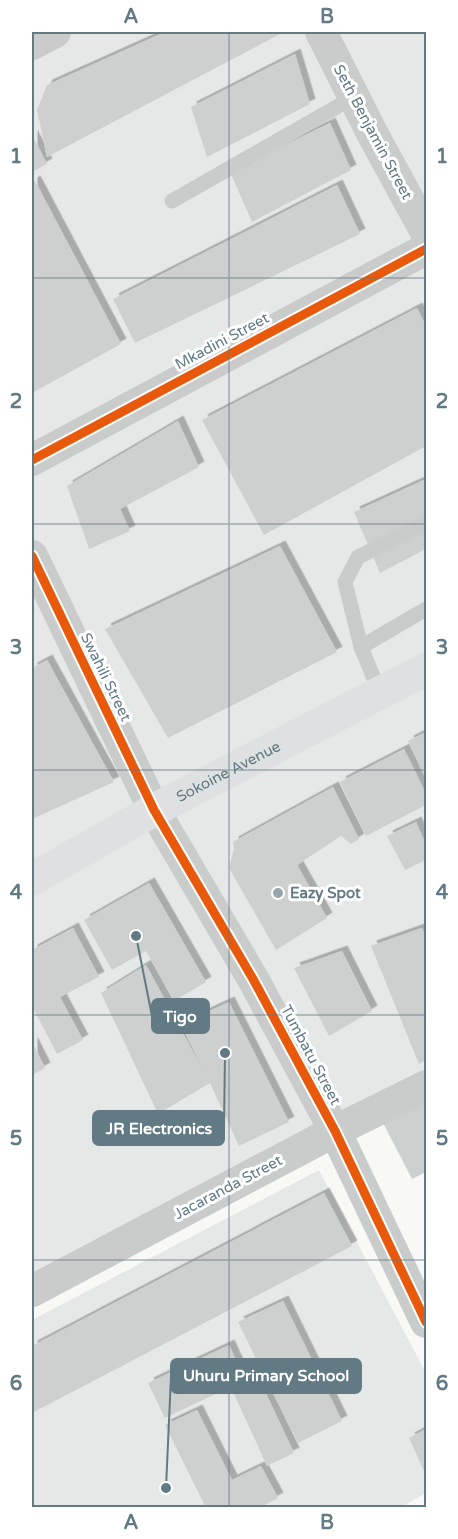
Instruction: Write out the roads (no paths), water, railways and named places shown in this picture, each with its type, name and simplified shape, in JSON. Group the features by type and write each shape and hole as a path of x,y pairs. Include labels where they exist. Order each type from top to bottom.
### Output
{"main road":[{"name":"Sokoine Avenue","path":"32,879 154,810 426,669"}],"street":[{"name":"Seth Benjamin Street","path":"321,32 426,232"},
{"name":"Mkadini Street","path":"32,460 426,249"},
{"name":"Swahili Street","path":"32,556 154,810"},
{"name":"Tumbatu Street","path":"154,810 254,980 335,1131 426,1322"},
{"name":"Jacaranda Street","path":"32,1291 335,1131 426,1086"}],"lane":[{"path":"172,201 354,97"},
{"path":"380,693 361,647 345,582 358,557 426,523"},
{"path":"361,647 426,609"}],"place":[{"name":"Eazy Spot","path":"278,893"},
{"name":"Tigo","path":"136,936"},
{"name":"JR Electronics","path":"225,1053"},
{"name":"Uhuru Primary School","path":"166,1488"}]}
